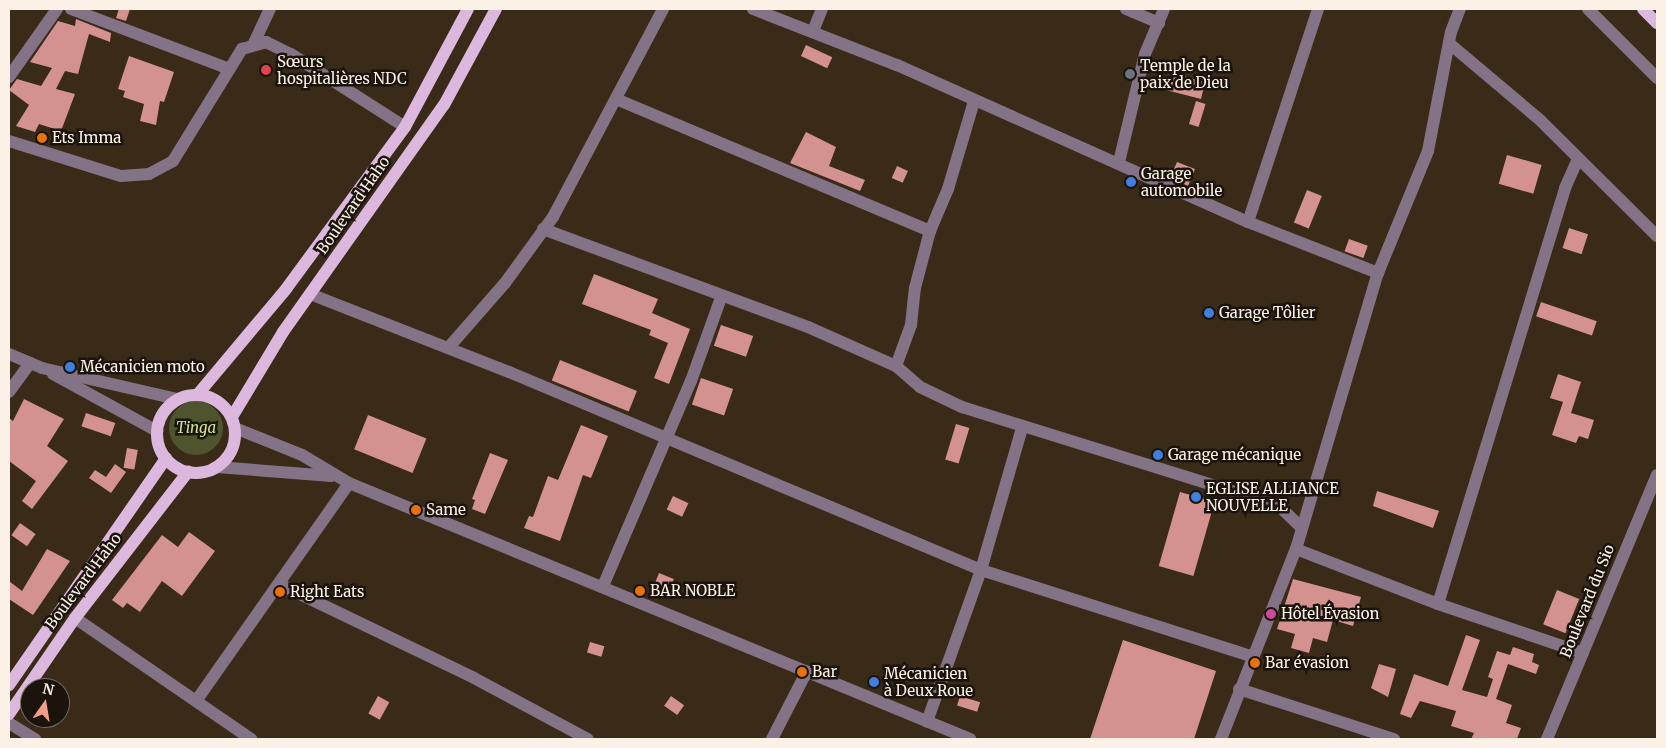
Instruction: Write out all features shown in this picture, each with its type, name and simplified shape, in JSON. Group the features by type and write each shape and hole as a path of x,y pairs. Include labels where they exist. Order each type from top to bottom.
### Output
{"main road":[{"name":"Boulevard Haho","path":"198,394 286,289 405,127 468,9"},
{"name":"Boulevard Haho","path":"234,423 261,364 444,105 496,9"},
{"path":"1643,9 1657,23"},
{"path":"198,394 218,401 234,423 232,450 216,467 188,472 166,458 157,431 165,410 177,399 198,394"},
{"name":"Boulevard Haho","path":"9,685 166,458"},
{"name":"Boulevard Haho","path":"9,714 75,618 188,472"}],"street":[{"path":"9,77 57,9"},
{"path":"71,9 227,68"},
{"path":"254,43 270,9"},
{"path":"449,347 505,283 544,229 663,9"},
{"path":"754,9 812,31 1119,162 1248,222 1378,273"},
{"path":"812,31 822,9"},
{"path":"1126,9 1159,23"},
{"path":"1119,162 1145,54 1164,9"},
{"path":"1248,222 1318,9"},
{"path":"1588,9 1657,78"},
{"path":"1221,739 1251,656 1296,549 1378,273 1428,151 1458,10"},
{"path":"9,141 121,176 149,174 173,161 227,68 242,49 254,43 266,42 291,54 405,127"},
{"path":"1450,44 1540,120 1578,161 1657,236"},
{"path":"616,99 930,231"},
{"path":"896,366 911,325 916,288 930,231 948,189 974,101"},
{"path":"1438,604 1565,188 1578,161"},
{"path":"544,229 808,327 896,366 942,399 1022,428 1257,497 1279,506 1302,528"},
{"path":"310,294 449,347 981,570 1251,656"},
{"path":"603,586 665,439 722,296"},
{"path":"9,354 36,366 157,431"},
{"path":"9,392 36,366"},
{"path":"36,366 138,387 177,399"},
{"path":"234,423 302,455 349,483 603,586 970,739"},
{"path":"927,722 981,570 1022,428"},
{"path":"216,467 335,476"},
{"name":"Boulevard du Sio","path":"1547,739 1657,475"},
{"path":"196,701 349,483"},
{"path":"1296,549 1438,604 1583,653"},
{"path":"279,584 474,678 588,739"},
{"path":"75,618 250,739"},
{"path":"772,739 806,671"},
{"path":"1239,689 1394,739"},
{"path":"9,723 35,739"}],"green space":[{"name":"Tinga","path":"191,401 201,401 211,405 219,413 223,428 219,443 211,451 201,455 191,455 181,451 173,443 169,433 169,423 173,413 181,405"}],"building":[{"path":"119,9 130,9 126,21 116,18"},
{"path":"76,19 111,33 110,42 89,34 78,74 65,71 56,89 75,94 61,131 39,124 35,132 16,126 29,105 9,90 17,79 41,86 52,68 30,62 58,21 75,26"},
{"path":"806,45 832,57 827,68 801,56"},
{"path":"129,56 174,72 164,102 160,101 156,125 140,121 144,104 123,97 125,91 118,89"},
{"path":"1177,61 1186,64 1183,76 1205,82 1201,99 1166,90"},
{"path":"1196,101 1206,104 1199,127 1189,124"},
{"path":"806,132 836,147 829,166 865,180 860,191 790,163"},
{"path":"1507,155 1542,165 1533,194 1499,184"},
{"path":"1177,162 1195,169 1188,186 1179,182 1182,175 1173,171"},
{"path":"897,166 908,171 903,183 892,178"},
{"path":"1307,190 1322,196 1309,228 1294,222"},
{"path":"1569,228 1588,234 1582,254 1563,248"},
{"path":"1349,239 1368,246 1363,258 1345,251"},
{"path":"594,274 658,299 652,313 690,329 669,384 654,378 668,343 649,335 651,330 582,304"},
{"path":"1541,302 1597,321 1592,335 1536,316"},
{"path":"721,325 753,336 746,357 714,346"},
{"path":"560,360 637,391 629,411 552,380"},
{"path":"1558,374 1581,382 1571,413 1594,420 1588,439 1579,436 1576,443 1552,435 1563,402 1550,398"},
{"path":"701,378 733,389 724,416 692,404"},
{"path":"24,399 64,419 47,446 68,461 32,509 22,501 36,481 9,461 9,418 13,421"},
{"path":"86,413 115,423 111,436 81,426"},
{"path":"368,415 426,439 413,473 354,449"},
{"path":"956,424 969,428 959,463 945,459"},
{"path":"581,425 608,436 591,478 583,475 560,541 524,528 529,516 533,517 548,476 558,480"},
{"path":"127,448 138,450 134,470 124,468"},
{"path":"490,453 508,460 485,514 472,509 475,500 472,499"},
{"path":"115,464 126,472 111,493 89,478 95,470 106,477"},
{"path":"1377,491 1439,511 1433,528 1373,506"},
{"path":"1180,492 1215,502 1193,576 1159,566"},
{"path":"673,496 688,503 682,517 667,510"},
{"path":"20,523 36,534 27,546 11,535"},
{"path":"189,532 215,551 182,596 162,581 140,612 127,603 123,608 112,600 162,535 178,547"},
{"path":"47,549 70,561 33,615 9,599 9,581 22,591"},
{"path":"659,573 674,579 668,593 653,587"},
{"path":"1293,579 1361,597 1353,626 1333,620 1327,642 1313,638 1309,653 1291,648 1295,634 1277,629"},
{"path":"1557,590 1579,599 1565,633 1543,624"},
{"path":"1466,635 1480,640 1462,690 1487,697 1493,679 1488,677 1497,651 1510,655 1513,647 1534,654 1532,662 1539,665 1536,674 1508,664 1496,699 1512,705 1506,723 1521,728 1517,739 1471,739 1474,733 1451,726 1456,711 1420,701 1411,718 1400,714 1414,674 1448,686"},
{"path":"1123,640 1216,671 1194,739 1090,739"},
{"path":"590,642 604,646 601,657 587,653"},
{"path":"1379,664 1396,669 1388,697 1371,688"},
{"path":"378,696 389,702 380,720 368,713"},
{"path":"671,696 684,705 677,715 664,706"},
{"path":"960,696 980,702 977,712 957,706"}],"place":[{"name":"Sœurs hospitalières NDC","path":"266,70"},
{"name":"Temple de la paix de Dieu","path":"1130,74"},
{"name":"Ets Imma","path":"42,138"},
{"name":"Garage automobile","path":"1131,182"},
{"name":"Garage Tôlier","path":"1209,313"},
{"name":"Mécanicien moto","path":"70,367"},
{"name":"Garage mécanique","path":"1158,455"},
{"name":"EGLISE ALLIANCE NOUVELLE","path":"1196,497"},
{"name":"Same","path":"416,510"},
{"name":"BAR NOBLE","path":"640,591"},
{"name":"Right Eats","path":"280,592"},
{"name":"Hôtel Évasion","path":"1271,614"},
{"name":"Bar évasion","path":"1255,663"},
{"name":"Bar","path":"802,672"},
{"name":"Mécanicien à Deux Roue","path":"874,682"}]}
